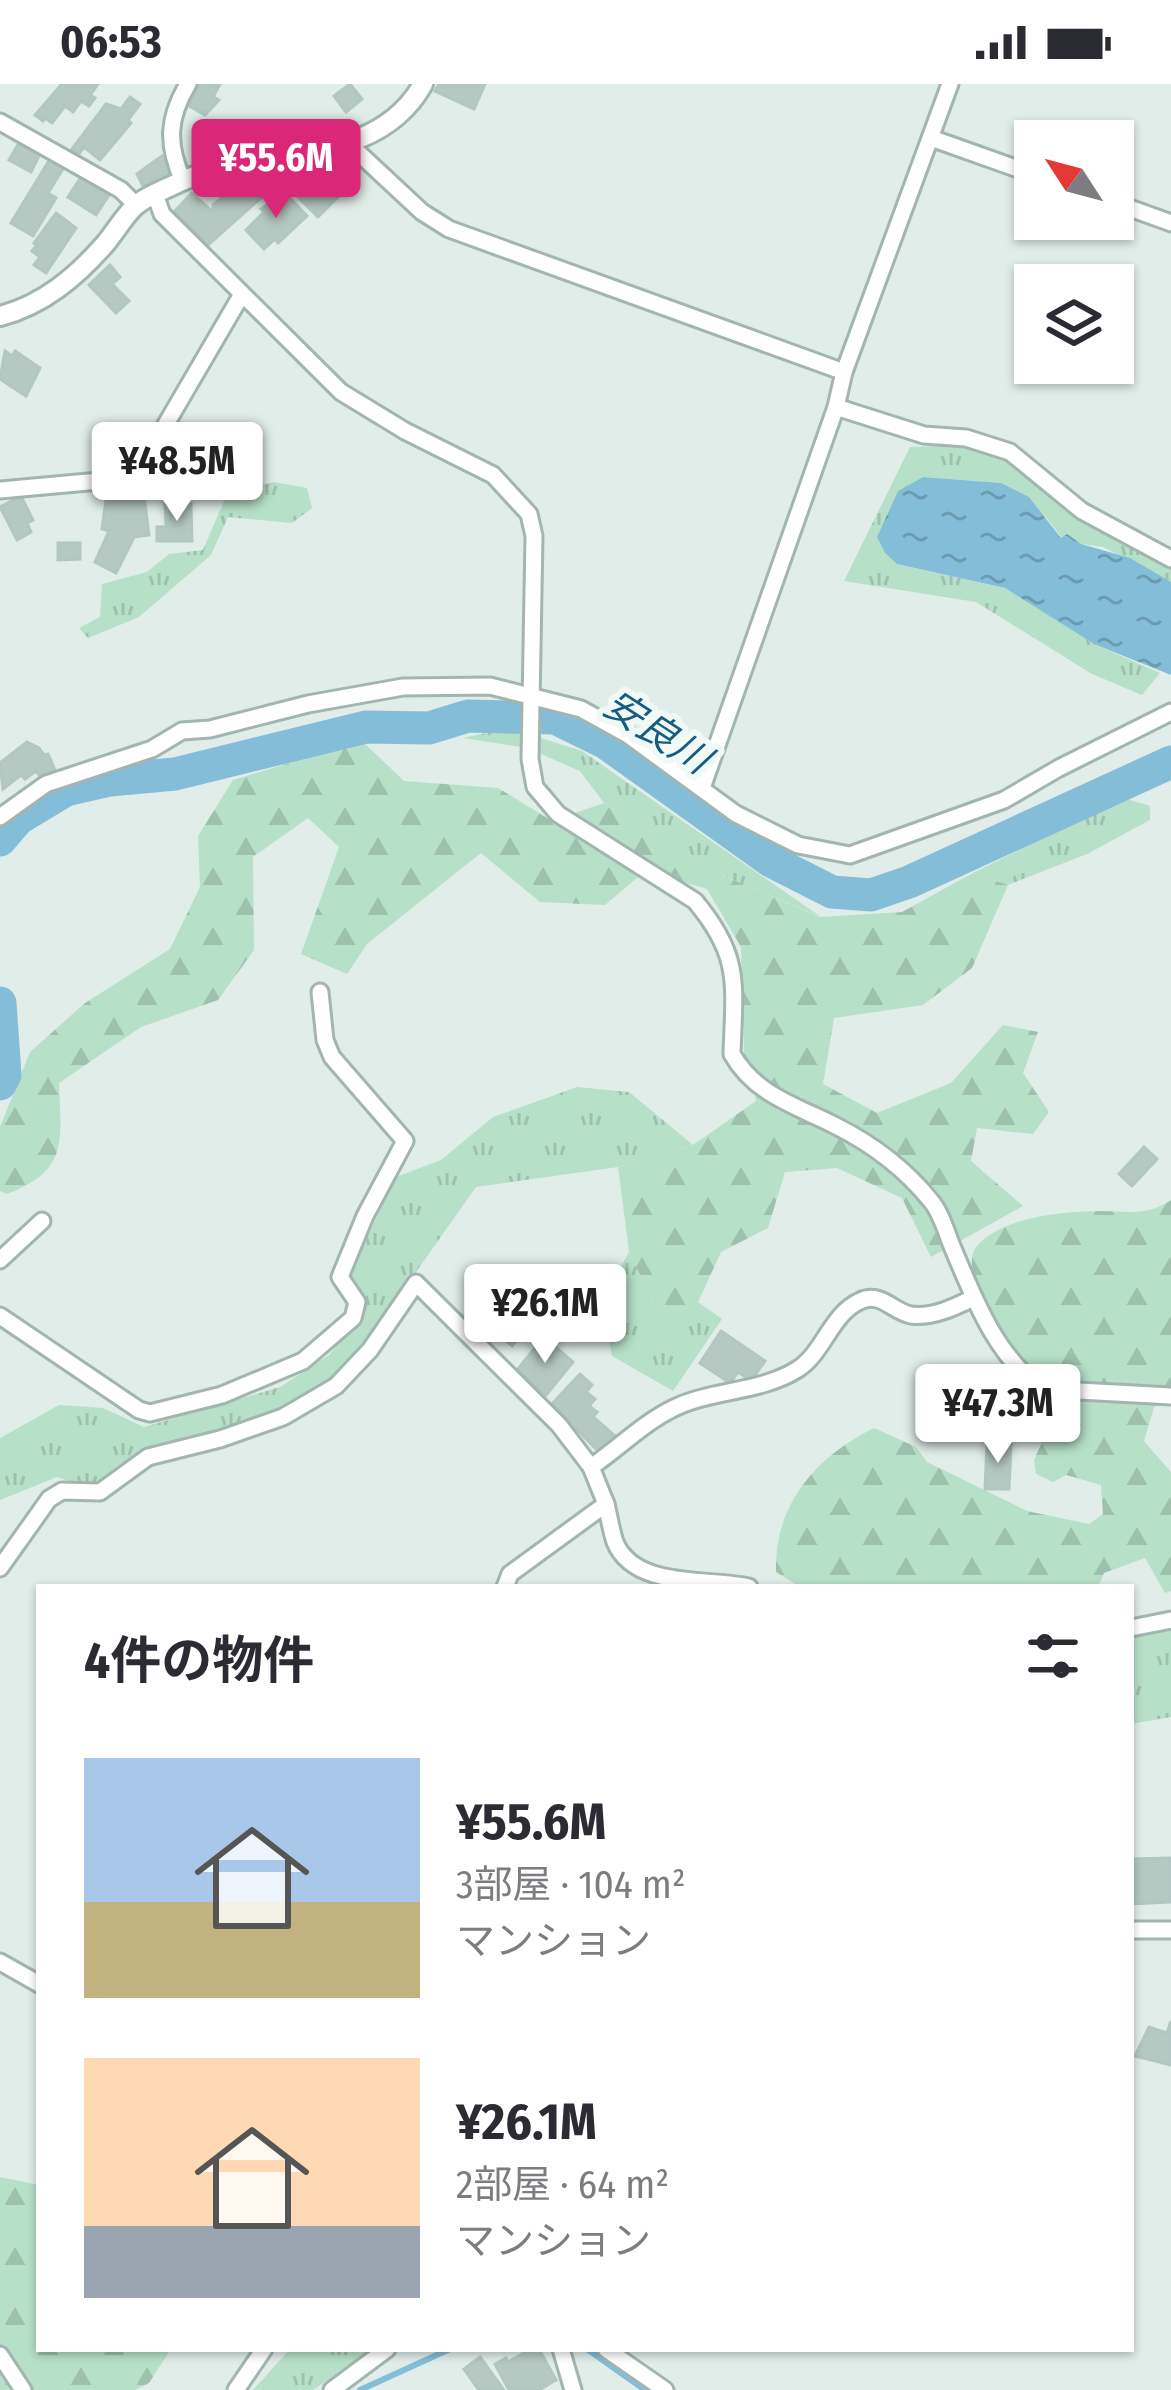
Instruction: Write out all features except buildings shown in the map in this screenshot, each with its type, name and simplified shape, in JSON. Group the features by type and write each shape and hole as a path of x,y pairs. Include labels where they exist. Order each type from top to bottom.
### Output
{"street":[{"path":"183,181 172,156 169,128 188,84"},
{"path":"0,316 57,291 103,247 136,205 183,181 232,165 349,144 398,118 423,84"},
{"path":"702,788 836,407 844,372 950,84"},
{"path":"0,122 122,190 136,205"},
{"path":"931,138 1014,168"},
{"path":"349,144 422,212 449,229 844,372"},
{"path":"156,196 162,214 340,392 493,475 529,514 534,536 530,759 535,787 558,814 695,901 724,938 731,960 732,1054 738,1065 777,1099 838,1127 885,1156 934,1204 973,1298 1012,1365 1042,1389 1171,1396"},
{"path":"1134,210 1171,223"},
{"path":"0,490 143,477 141,467 242,294"},
{"path":"836,407 924,435 965,438 1010,452 1082,511 1171,560"},
{"path":"0,817 46,784 152,748 182,730 209,729 404,687 490,686 581,709 628,735 736,814 778,837 850,856 1004,800 1171,712"},
{"path":"0,1316 150,1413 222,1395 292,1366 353,1318 357,1302 340,1276 364,1216 405,1141 332,1057 325,1040 320,992"},
{"path":"0,1260 42,1221"},
{"path":"0,1568 49,1499 62,1491 100,1492 148,1456 220,1439 283,1417 336,1386 370,1350 416,1283 560,1425 591,1467 616,1544 628,1561 646,1572 728,1584"},
{"path":"591,1467 675,1407 734,1393 800,1368 847,1310 863,1299 884,1301 906,1315 917,1316 973,1298"},
{"path":"506,1584 510,1574 606,1504"},
{"path":"1134,1627 1171,1620"},
{"path":"1134,1930 1171,1930"},
{"path":"0,1962 36,1982"},
{"path":"236,2390 262,2352"},
{"path":"332,2390 383,2352"},
{"path":"562,2352 573,2390"},
{"path":"610,2352 665,2390"},
{"path":"0,2355 23,2390"}],"green space":[{"path":"969,445 1015,465 1080,520 1149,549 1171,568 1171,582 1103,547 1081,544 1067,535 1062,538 1045,516 1001,483 924,477 898,491 878,537 885,553 897,564 1005,588 1094,644 1160,673 1142,695 1092,674 976,602 844,581 910,447"},
{"path":"274,482 307,488 312,508 292,523 228,517 211,555 139,617 88,638 79,628 100,617 102,584 147,572 169,554 203,550 227,494"},
{"path":"509,728 582,751 821,917 731,879 604,803 580,771 527,748 463,738"},
{"path":"362,741 404,781 498,788 552,821 604,803 731,879 820,917 902,912 973,873 1008,885 972,968 923,1005 834,1018 823,1084 877,1113 951,1083 1003,1025 1038,1032 1023,1073 1049,1112 1033,1134 977,1128 971,1161 1023,1206 931,1257 902,1198 837,1168 785,1172 768,1228 721,1252 698,1302 661,1318 629,1252 618,1167 693,1145 756,1101 744,1052 741,947 707,889 645,871 605,905 540,902 481,853 367,944 347,974 301,954 339,847 308,818 253,857 254,950 218,1000 141,1027 59,1083 60,1138 51,1164 27,1185 7,1194 0,1191 0,1127 30,1052 85,1003 170,949 200,887 198,836 233,780"},
{"path":"1124,798 1150,806 1150,820 1087,854 1008,885 973,873"},
{"path":"577,1087 629,1092 693,1145 618,1167 476,1187 361,1350 329,1382 280,1411 139,1452 89,1488 57,1477 0,1500 0,1438 59,1405 103,1408 144,1427 280,1387 329,1355 363,1313 363,1294 348,1276 396,1177 441,1160 493,1117"},
{"path":"1171,1200 1171,1401 1154,1407 1144,1441 1171,1472 1171,1591 1165,1593 1145,1558 1104,1573 1099,1584 795,1584 776,1572 782,1525 802,1486 834,1453 874,1428 916,1447 927,1462 1027,1511 1089,1524 1103,1514 1101,1485 1066,1475 1053,1482 1036,1474 1034,1460 1052,1420 1051,1384 1024,1360 994,1320 974,1277 972,1259 988,1236 1018,1222 1069,1213 1145,1211"},
{"path":"629,1252 661,1318 698,1302 722,1319 673,1391 612,1356 602,1302"},
{"path":"1171,1614 1171,1717 1134,1723 1134,1622"},
{"path":"0,2177 36,2184 36,2352 169,2352 149,2383 135,2390 0,2390"},
{"path":"287,2352 367,2352 313,2390 253,2390"}],"water":[{"path":"923,477 1001,483 1029,497 1061,538 1067,534 1081,544 1130,558 1171,582 1171,675 1094,644 1005,588 897,564 877,537 898,491"}],"waterway":[{"name":"安良川","path":"0,840 18,819 66,790 110,780 175,774 366,727 429,728 468,716 555,718 606,743 771,861 832,892 871,895 1171,762"},
{"name":"安良川","path":"0,1003 5,1075 0,1084"},
{"path":"360,2390 443,2352"},
{"path":"591,2352 645,2390"}]}
